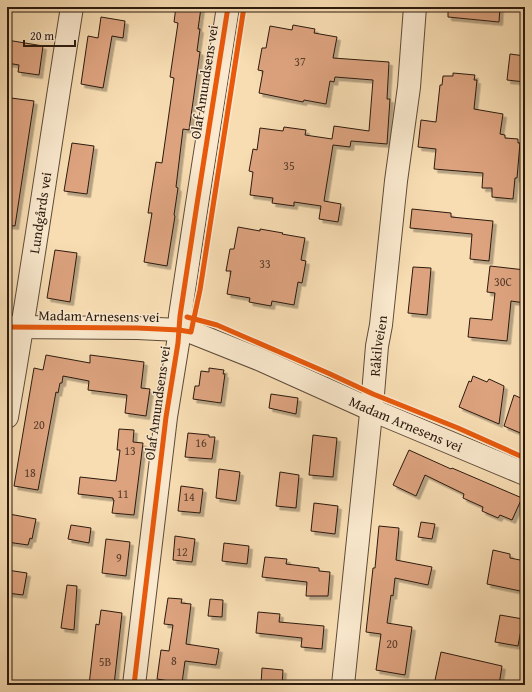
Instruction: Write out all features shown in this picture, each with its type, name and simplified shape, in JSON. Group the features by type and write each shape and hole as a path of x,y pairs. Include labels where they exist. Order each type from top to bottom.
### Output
{"street":[{"name":"Lundgårds vei","path":"7,417 15,327 48,154 72,7"},
{"name":"Olaf Amundsens vei","path":"134,685 166,417 228,7"},
{"name":"Råkilveien","path":"344,685 372,410 377,346 381,325 396,180 409,87 415,7"},
{"name":"Madam Arnesens vei","path":"15,327 129,328 179,330 191,332 261,360 372,410 525,474"}],"building":[{"path":"176,7 201,8 197,51 200,52 189,130 183,129 176,187 178,188 175,216 167,266 144,262 152,213 148,213 156,162 162,163 174,78 170,77 178,23 174,22"},
{"path":"448,7 500,7 499,22 448,17"},
{"path":"101,17 125,21 123,38 112,36 103,88 81,84 88,36 98,38"},
{"path":"293,25 315,29 314,33 337,37 333,58 389,62 387,99 390,99 387,144 351,141 350,147 333,145 324,201 341,204 338,222 319,219 321,206 294,202 294,206 272,203 273,198 250,195 253,172 249,171 253,149 257,150 260,128 283,131 284,127 306,130 305,135 332,139 334,126 369,131 373,80 335,77 334,82 330,81 326,104 304,100 303,102 259,93 263,71 258,70 262,48 266,48 270,26 292,30"},
{"path":"7,40 43,46 39,75 18,72 19,65 7,63"},
{"path":"510,54 525,56 525,82 507,80"},
{"path":"453,73 475,75 474,80 477,80 474,109 503,114 500,134 505,135 505,138 518,139 518,143 520,143 517,178 515,178 513,199 492,197 492,188 482,188 483,173 434,169 436,149 418,147 421,120 436,122 440,85 442,85 443,76 453,76"},
{"path":"11,98 34,101 15,226 7,225 7,125"},
{"path":"72,143 94,146 87,194 64,191"},
{"path":"412,209 451,213 451,217 493,221 489,261 470,259 472,234 410,228"},
{"path":"238,227 260,231 260,229 305,238 301,260 306,261 302,283 298,282 294,305 272,301 271,306 249,302 250,298 227,294 231,271 226,271 230,249 234,249"},
{"path":"55,250 77,253 70,302 47,298"},
{"path":"490,266 525,270 525,303 511,301 507,341 468,337 470,318 492,320 495,293 487,292"},
{"path":"413,267 431,268 427,315 408,313"},
{"path":"46,355 90,363 90,355 144,362 141,388 150,389 146,416 125,413 127,395 88,390 89,381 63,376 58,393 56,392 38,490 14,486 34,368 43,370"},
{"path":"209,368 224,370 223,374 225,374 221,403 193,399 195,386 199,386 201,371 209,372"},
{"path":"473,376 487,382 489,379 504,386 499,424 459,407 469,381 471,382"},
{"path":"271,394 298,398 296,414 269,408"},
{"path":"514,395 525,400 525,435 504,426"},
{"path":"119,429 134,430 133,442 143,443 134,515 112,513 113,498 78,494 80,477 116,481 120,450 117,450"},
{"path":"188,433 215,437 212,459 185,457"},
{"path":"313,435 337,438 333,477 309,475"},
{"path":"409,450 522,498 512,520 500,515 498,518 482,511 483,507 463,498 464,494 425,475 416,496 393,485"},
{"path":"219,469 240,472 236,501 216,498"},
{"path":"280,472 299,475 296,508 276,506"},
{"path":"181,486 203,489 200,513 178,511"},
{"path":"314,503 338,506 335,534 311,531"},
{"path":"9,514 36,519 32,539 30,538 28,545 7,542"},
{"path":"421,522 435,524 432,539 418,537"},
{"path":"71,525 91,528 89,543 68,539"},
{"path":"379,526 399,528 396,560 432,567 428,585 395,578 387,623 412,627 405,675 376,670 381,634 366,632"},
{"path":"175,536 195,539 192,562 173,560"},
{"path":"106,539 130,542 126,576 102,573"},
{"path":"224,543 249,546 247,564 222,561"},
{"path":"493,550 510,554 510,558 525,561 525,592 487,584"},
{"path":"265,557 287,559 286,564 319,568 319,571 330,572 328,596 306,596 307,582 262,577"},
{"path":"7,570 27,573 23,595 7,593"},
{"path":"67,585 77,586 74,630 61,628"},
{"path":"168,598 182,599 181,603 191,604 186,644 219,649 216,665 185,661 182,683 157,679 161,650 169,651 173,625 164,624"},
{"path":"210,599 223,600 222,617 208,616"},
{"path":"101,610 122,613 114,685 89,685 96,624 99,625"},
{"path":"258,612 280,614 279,622 324,626 322,649 301,647 302,638 256,633"},
{"path":"500,615 523,619 518,646 495,642"},
{"path":"441,652 502,666 499,685 434,685"},
{"path":"262,668 283,670 282,685 261,684"}],"cycle path":[{"path":"134,685 166,417 178,343 180,316 228,7"},
{"path":"7,327 137,328 191,332 200,290 244,7"},
{"path":"187,317 217,325 373,394 458,428 525,458"}]}
